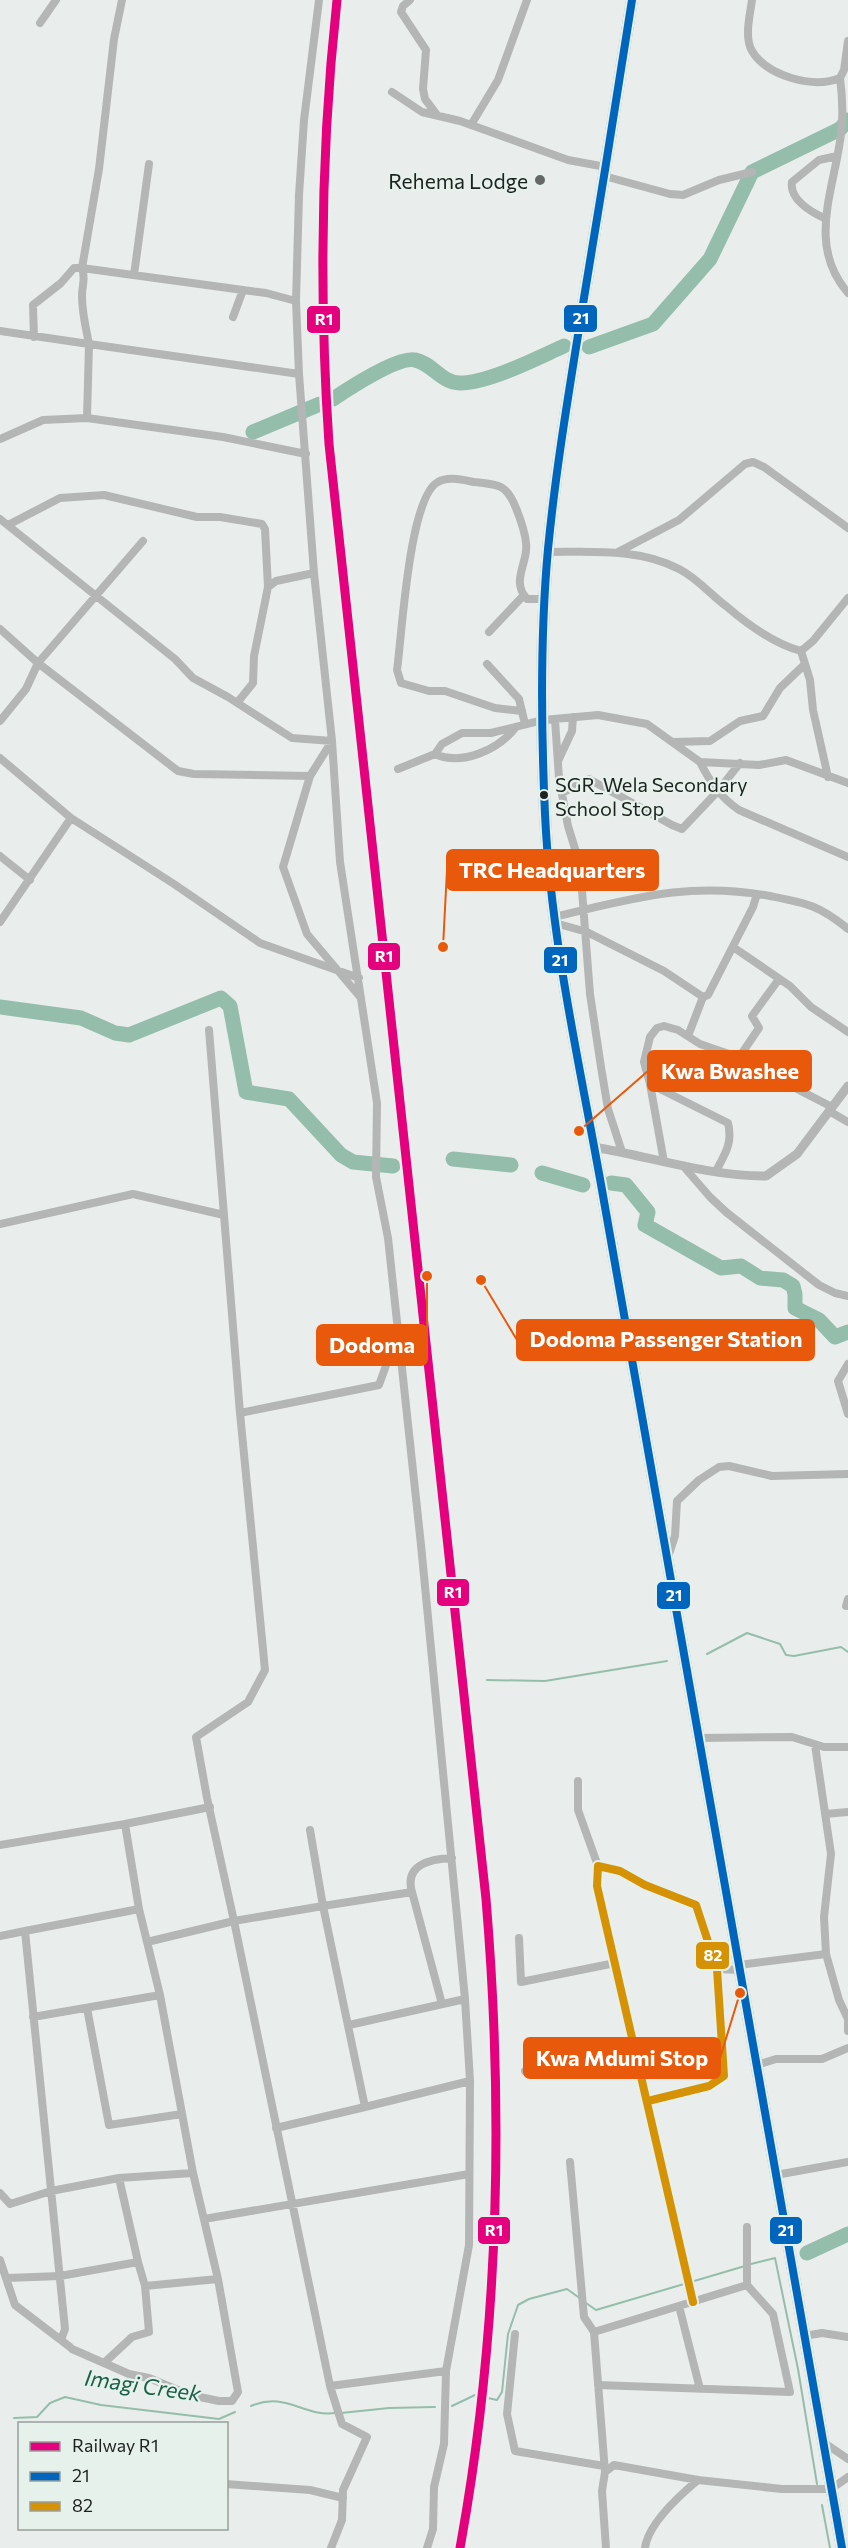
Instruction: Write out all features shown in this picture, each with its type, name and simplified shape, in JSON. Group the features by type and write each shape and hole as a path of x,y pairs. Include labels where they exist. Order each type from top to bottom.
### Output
{"highway":[{"path":"633,0 565,421 548,552 545,599 549,720 545,818 554,920 567,1007 632,1358 842,2548"}],"street":[{"path":"40,22 56,0"},
{"path":"87,418 89,344 83,314 82,294 85,277 82,268 99,169 114,39 122,0"},
{"path":"320,0 304,120 296,301 299,374 314,573 332,741 340,862 377,1103 376,1177 388,1238 398,1331 452,1858 470,2082 469,2245 446,2371 444,2444 434,2487 433,2529 427,2548"},
{"path":"410,0 403,6 402,12 426,50 423,89 425,99 437,115"},
{"path":"471,125 498,80 527,0"},
{"path":"752,0 748,39 752,50 762,63 792,78 824,82 840,78"},
{"path":"848,41 844,70 840,78 844,148 837,156 824,218 825,236 832,264 848,292"},
{"path":"392,92 422,112 471,125 670,194 683,195 719,180 752,172"},
{"path":"824,218 802,204 791,186 792,182 819,160 837,156"},
{"path":"134,275 149,164"},
{"path":"34,336 33,305 61,283 74,268 266,293 296,301"},
{"path":"233,317 243,290"},
{"path":"0,331 299,374"},
{"path":"0,439 43,420 87,418 223,436 306,454"},
{"path":"618,552 679,520 734,472 745,464 753,462 764,467 848,528"},
{"path":"522,711 495,708 445,691 423,690 401,683 398,677 407,574 420,507 427,492 438,481 454,479 500,485 507,490 516,508 527,544 519,575 524,595 527,598 545,599"},
{"path":"8,525 60,498 104,495 197,517 220,517 262,525 265,529 268,587 254,656 253,683 237,703"},
{"path":"0,519 175,659 193,678 292,738 332,741"},
{"path":"0,721 26,689 38,663 144,541"},
{"path":"548,552 618,552 662,562 680,569 746,621 781,643 801,651"},
{"path":"268,587 276,581 314,573"},
{"path":"489,632 524,595"},
{"path":"801,651 813,641 848,598"},
{"path":"0,629 38,663 178,771 194,774 310,776"},
{"path":"801,651 810,680 813,710 828,777"},
{"path":"435,754 452,759 468,758 507,739 521,725 522,711 519,699 487,664"},
{"path":"673,742 710,741 740,721 763,716 780,688 804,665"},
{"path":"398,770 435,754 442,744 462,733 491,732 549,720 598,715 647,724 700,762 717,792 739,810 848,857"},
{"path":"558,761 572,731 573,717"},
{"path":"549,720 568,826 580,864 590,994 604,1084 615,1136 622,1152"},
{"path":"332,741 310,776 283,867 307,934 361,998"},
{"path":"0,758 71,818 174,884 260,944 359,978"},
{"path":"700,762 759,765 786,760 848,783"},
{"path":"562,793 589,779 682,829 717,792 740,763"},
{"path":"0,921 71,818"},
{"path":"0,856 30,880"},
{"path":"554,920 585,909 649,895 704,889 757,894 808,903 824,910 848,929"},
{"path":"703,997 708,996 757,894"},
{"path":"554,920 587,932 664,970 703,997"},
{"path":"733,947 779,979 811,1007 848,1032"},
{"path":"738,1059 759,1028 752,1016 779,979"},
{"path":"688,1036 703,997"},
{"path":"664,1162 644,1062 645,1050 650,1037 657,1028 668,1025 700,1044 738,1059 830,1109 848,1122"},
{"path":"209,1030 240,1413 265,1670 248,1702 196,1737 330,2386 342,2424 367,2437 343,2490 342,2520 331,2548"},
{"path":"650,1084 728,1123 731,1138 716,1171"},
{"path":"594,1147 684,1167 758,1176 772,1173 797,1154 848,1086"},
{"path":"684,1167 726,1212 819,1285 835,1293 848,1296"},
{"path":"0,1224 133,1194 224,1215"},
{"path":"240,1413 379,1385 398,1331"},
{"path":"632,1358 671,1345 693,1343 725,1347"},
{"path":"848,1364 838,1381 848,1414"},
{"path":"667,1560 675,1536 677,1501 699,1480 719,1467 729,1466 772,1476 848,1474"},
{"path":"699,1738 792,1737 815,1745 837,1749 848,1748"},
{"path":"815,1745 831,1854 824,1917 826,1954 838,2000 848,2020 848,2031"},
{"path":"578,1781 578,1810 598,1866 597,1886 693,2301"},
{"path":"0,1845 210,1807"},
{"path":"825,1814 848,1812"},
{"path":"0,2260 15,2305 72,2349 129,2374 162,2383 190,2395 219,2402 232,2401 238,2392 218,2279 193,2173 160,1995 139,1909 125,1824"},
{"path":"310,1830 323,1906 365,2107"},
{"path":"442,2004 412,1892 411,1878 416,1867 430,1859 452,1858"},
{"path":"598,1866 621,1871 645,1885 696,1905 717,1969 724,2076 709,2086 648,2101"},
{"path":"147,1942 234,1921 412,1892"},
{"path":"0,1936 139,1909"},
{"path":"25,1931 65,2330 61,2340"},
{"path":"519,1938 521,1982 615,1963"},
{"path":"717,1969 739,1968 826,1954"},
{"path":"33,2017 160,1995"},
{"path":"349,2025 465,1999"},
{"path":"87,2008 109,2125 182,2114"},
{"path":"525,2071 635,2047"},
{"path":"756,2065 776,2060 822,2059 848,2048"},
{"path":"276,2128 470,2082"},
{"path":"570,2162 584,2318 594,2332 605,2469 602,2491 606,2548"},
{"path":"776,2175 848,2162"},
{"path":"0,2193 10,2204 51,2191 119,2178 193,2173"},
{"path":"204,2220 469,2174"},
{"path":"104,2363 132,2337 150,2332 145,2286 119,2178"},
{"path":"598,2385 790,2392 773,2314 747,2285 747,2227"},
{"path":"7,2278 60,2276 138,2262"},
{"path":"145,2286 218,2279"},
{"path":"594,2332 747,2285"},
{"path":"679,2306 700,2389"},
{"path":"804,2336 822,2333 848,2337"},
{"path":"515,2334 507,2414 515,2451 605,2469 614,2466 765,2488 831,2489 848,2477"},
{"path":"330,2386 446,2371"},
{"path":"823,2442 848,2459"},
{"path":"645,2548 650,2533 678,2497 698,2480"},
{"path":"228,2484 310,2490 343,2498"}],"waterway":[{"path":"589,347 653,324 710,259 752,172 840,129 848,120"},
{"path":"333,399 373,374 407,360 421,362 447,380 460,383 472,382 499,374 564,346"},
{"path":"253,432 320,404"},
{"path":"0,1007 81,1018 115,1033 129,1035 221,998 230,1006 246,1092 289,1099 341,1155 353,1162 393,1166"},
{"path":"453,1159 511,1165"},
{"path":"542,1173 583,1185"},
{"path":"611,1183 626,1185 648,1212 645,1225 721,1268 741,1266 760,1278 783,1280 793,1286 795,1308 819,1320 835,1337 848,1332"},
{"path":"707,1654 747,1633 780,1644 786,1655 794,1656 841,1647 848,1652"},
{"path":"487,1680 545,1681 667,1661"},
{"name":"Imagi Creek","path":"807,2253 848,2234"},
{"path":"751,2264 775,2258 798,2369 817,2484"},
{"name":"Imagi Creek","path":"586,2303 596,2310 745,2266"},
{"name":"Imagi Creek","path":"488,2398 497,2400 502,2392 508,2334 518,2305 529,2299 567,2289 581,2299"},
{"name":"Imagi Creek","path":"452,2406 475,2395"},
{"name":"Imagi Creek","path":"14,2418 37,2417 50,2403 65,2397 101,2405 219,2419 235,2412"},
{"name":"Imagi Creek","path":"251,2406 274,2401 313,2411 335,2413"},
{"name":"Imagi Creek","path":"341,2413 389,2408 435,2407"},
{"path":"822,2505 830,2548"}],"rail line":[{"name":"R1","path":"337,0 328,111 323,222 324,333 329,444 486,1899 492,1980 496,2143 490,2306 473,2468 460,2548"}],"transit line":[{"name":"21","path":"632,0 564,426 548,549 542,682 548,862 568,1003 842,2548"},
{"name":"82","path":"648,2101 709,2086 724,2076 717,1969 696,1905 645,1885 620,1871 598,1866 597,1886 693,2302"}],"place":[{"name":"Rehema Lodge","path":"540,180"},
{"name":"SGR_Wela Secondary School Stop","path":"544,795"},
{"name":"TRC Headquarters","path":"443,947"},
{"name":"Kwa Bwashee","path":"579,1131"},
{"name":"Dodoma","path":"427,1276"},
{"name":"Dodoma Passenger Station","path":"481,1280"},
{"name":"Kwa Mdumi Stop","path":"740,1993"}]}
